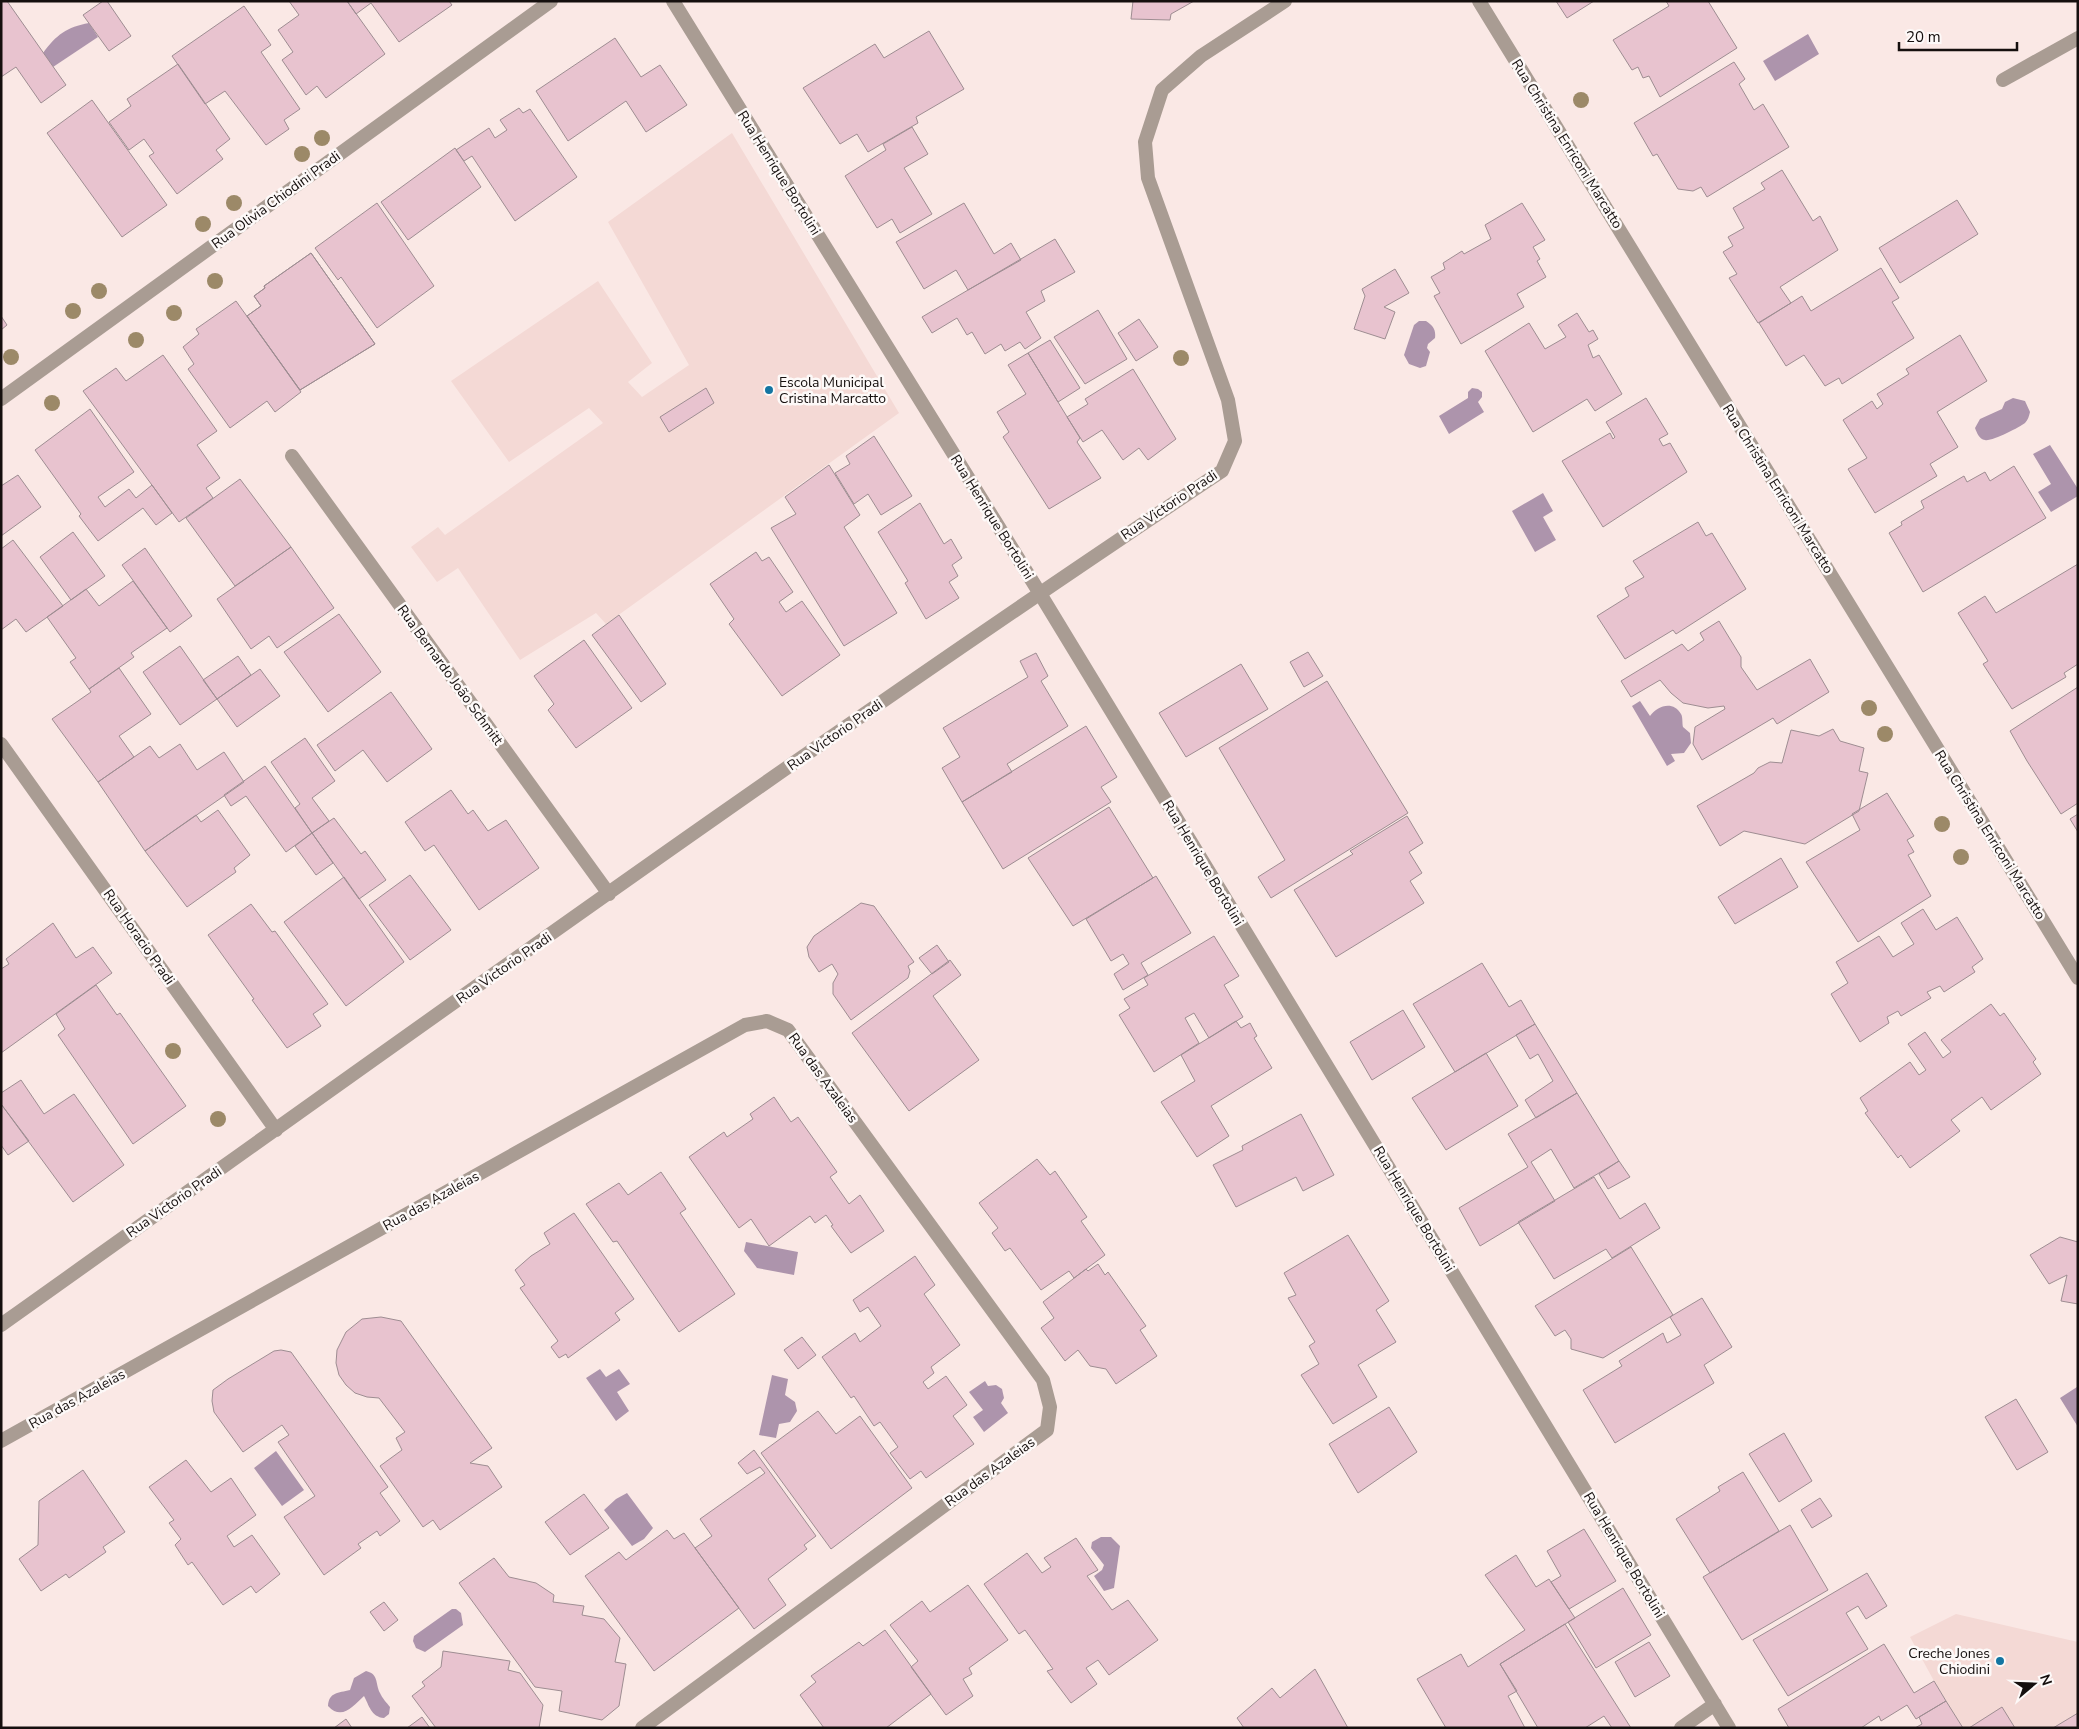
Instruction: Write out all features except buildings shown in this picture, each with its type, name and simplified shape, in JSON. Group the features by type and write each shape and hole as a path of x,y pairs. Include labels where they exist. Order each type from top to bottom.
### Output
{"street":[{"name":"Rua Olivia Chiodini Pradi","path":"1,399 551,1"},
{"name":"Rua Henrique Bortolini","path":"673,1 1039,592 1729,1728"},
{"name":"Rua Victorio Pradi","path":"1,1325 1039,592 1222,471 1235,441 1228,400 1148,178 1145,142 1162,90 1201,56 1285,1"},
{"name":"Rua Christina Enriconi Marcatto","path":"1479,1 2078,978"},
{"path":"2003,80 2078,38"},
{"name":"Rua Bernardo João Schmitt","path":"292,456 609,894"},
{"name":"Rua Horacio Pradi","path":"1,744 276,1130"},
{"name":"Rua das Azaleias","path":"1,1441 744,1025 767,1021 788,1030 1043,1380 1050,1407 1047,1430 642,1728"},
{"path":"1681,1728 1715,1704"}],"shaded area":[{"path":"89,23 98,37 53,67 43,53 63,33 74,27"},
{"path":"1808,34 1819,54 1775,81 1763,61"},
{"name":"Escola Municipal Cristina Marcatto","path":"732,133 899,413 606,624 596,613 520,660 458,568 437,582 411,547 438,527 445,535 603,423 589,408 509,462 451,381 598,281 652,363 628,382 642,397 689,365 608,222"},
{"path":"1419,321 1426,321 1430,324 1434,328 1435,335 1435,338 1428,344 1427,348 1430,352 1426,366 1420,368 1409,364 1404,355 1414,325"},
{"path":"1472,388 1482,392 1482,397 1478,402 1484,412 1449,434 1439,416 1468,398 1468,392"},
{"path":"2013,398 2025,401 2030,412 2026,422 2012,431 1993,439 1985,440 1978,436 1975,428 1980,419 2002,409 2005,402"},
{"path":"2050,445 2078,489 2078,496 2051,512 2038,492 2051,484 2033,454"},
{"path":"1543,493 1553,511 1543,517 1556,540 1535,552 1512,511"},
{"path":"1640,701 1650,716 1661,707 1674,707 1682,715 1683,727 1690,733 1691,743 1684,753 1671,754 1675,761 1667,766 1632,706"},
{"path":"746,1242 798,1252 794,1275 757,1268 744,1251"},
{"path":"600,1369 606,1377 619,1369 630,1384 617,1392 629,1411 616,1421 586,1378"},
{"path":"772,1375 788,1379 785,1395 795,1402 797,1411 790,1422 779,1424 776,1438 759,1435"},
{"path":"985,1381 988,1386 996,1385 1002,1389 1004,1398 1001,1403 1008,1413 984,1432 973,1417 983,1410 969,1392"},
{"path":"2078,1388 2078,1427 2060,1398"},
{"path":"276,1451 304,1490 282,1506 254,1468"},
{"path":"627,1493 653,1528 644,1539 632,1546 604,1510 616,1499"},
{"path":"1101,1537 1111,1537 1120,1546 1114,1588 1104,1591 1094,1576 1102,1570 1104,1565 1091,1548 1092,1542"},
{"path":"452,1609 456,1609 461,1613 463,1625 425,1652 416,1648 413,1641 414,1636"},
{"name":"Creche Jones Chiodini","path":"1956,1614 2078,1642 2078,1728 1963,1728 1910,1637"},
{"path":"366,1671 375,1677 381,1695 390,1707 389,1714 384,1718 373,1713 364,1696 351,1708 343,1712 333,1710 328,1706 332,1696 350,1690 354,1678"}],"place":[{"name":"Escola Municipal Cristina Marcatto","path":"769,390"},
{"name":"Creche Jones Chiodini","path":"2000,1661"}]}
